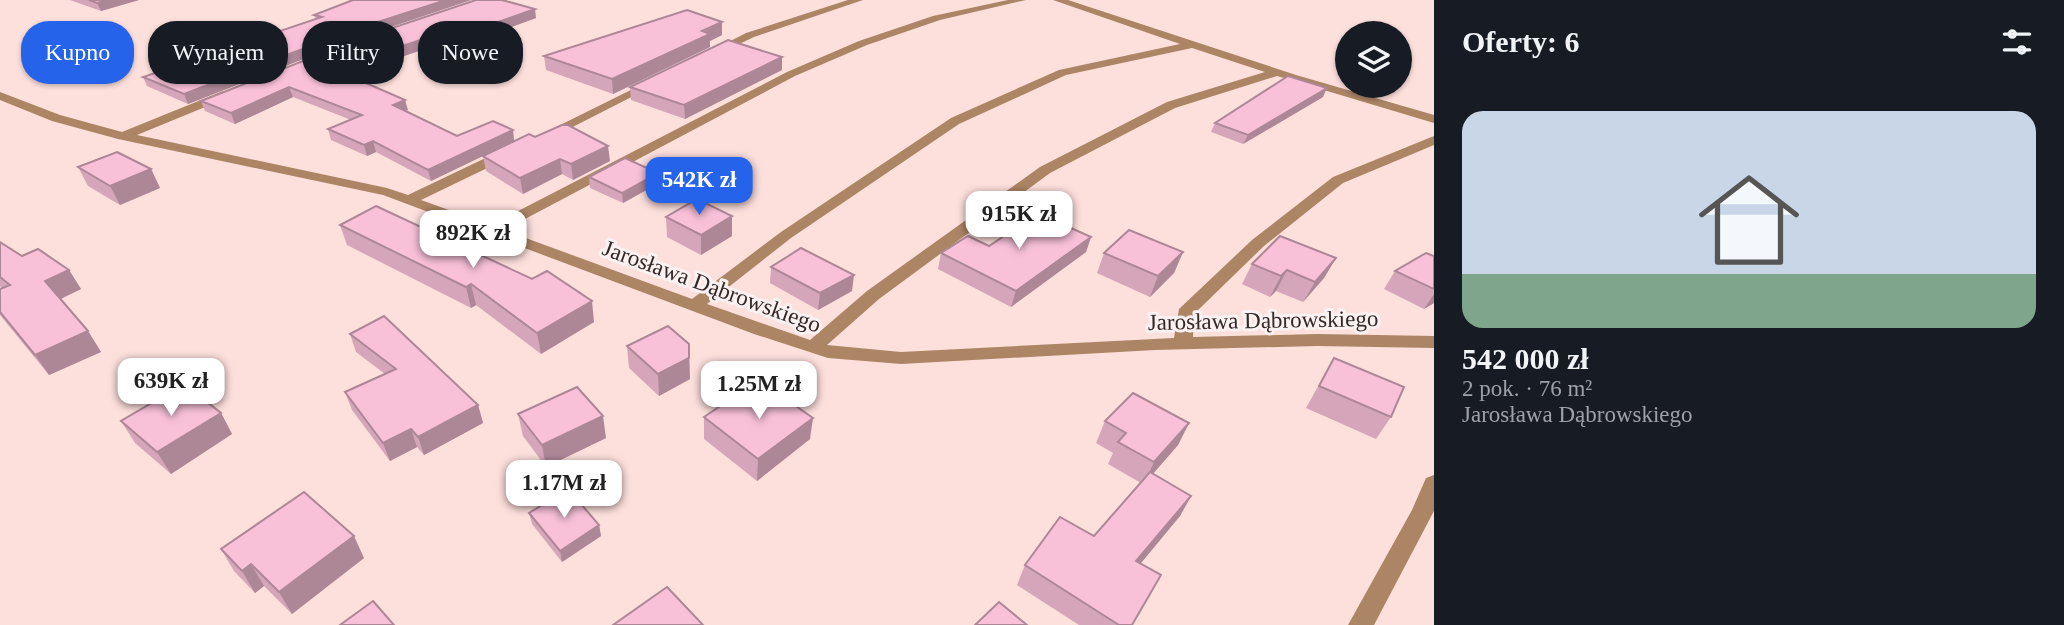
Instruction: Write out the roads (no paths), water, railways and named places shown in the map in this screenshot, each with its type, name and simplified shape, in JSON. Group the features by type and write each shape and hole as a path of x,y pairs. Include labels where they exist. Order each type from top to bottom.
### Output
{"street":[{"path":"702,59 750,35 859,0"},
{"path":"494,230 791,74 827,58 937,18 1021,0"},
{"path":"1058,0 1278,72 1434,119"},
{"path":"694,306 786,235 955,121 1063,72 1190,44"},
{"path":"813,347 873,295 1045,170 1171,105 1278,72"},
{"path":"410,200 666,77"},
{"path":"123,136 240,89"},
{"name":"Jarosława Dąbrowskiego","path":"0,96 55,118 123,136 387,192 694,306 828,352 901,358 1183,344 1317,340 1434,342"},
{"path":"1183,344 1185,313 1258,243 1338,180 1434,139"},
{"path":"1361,625 1422,513 1434,484"}]}
